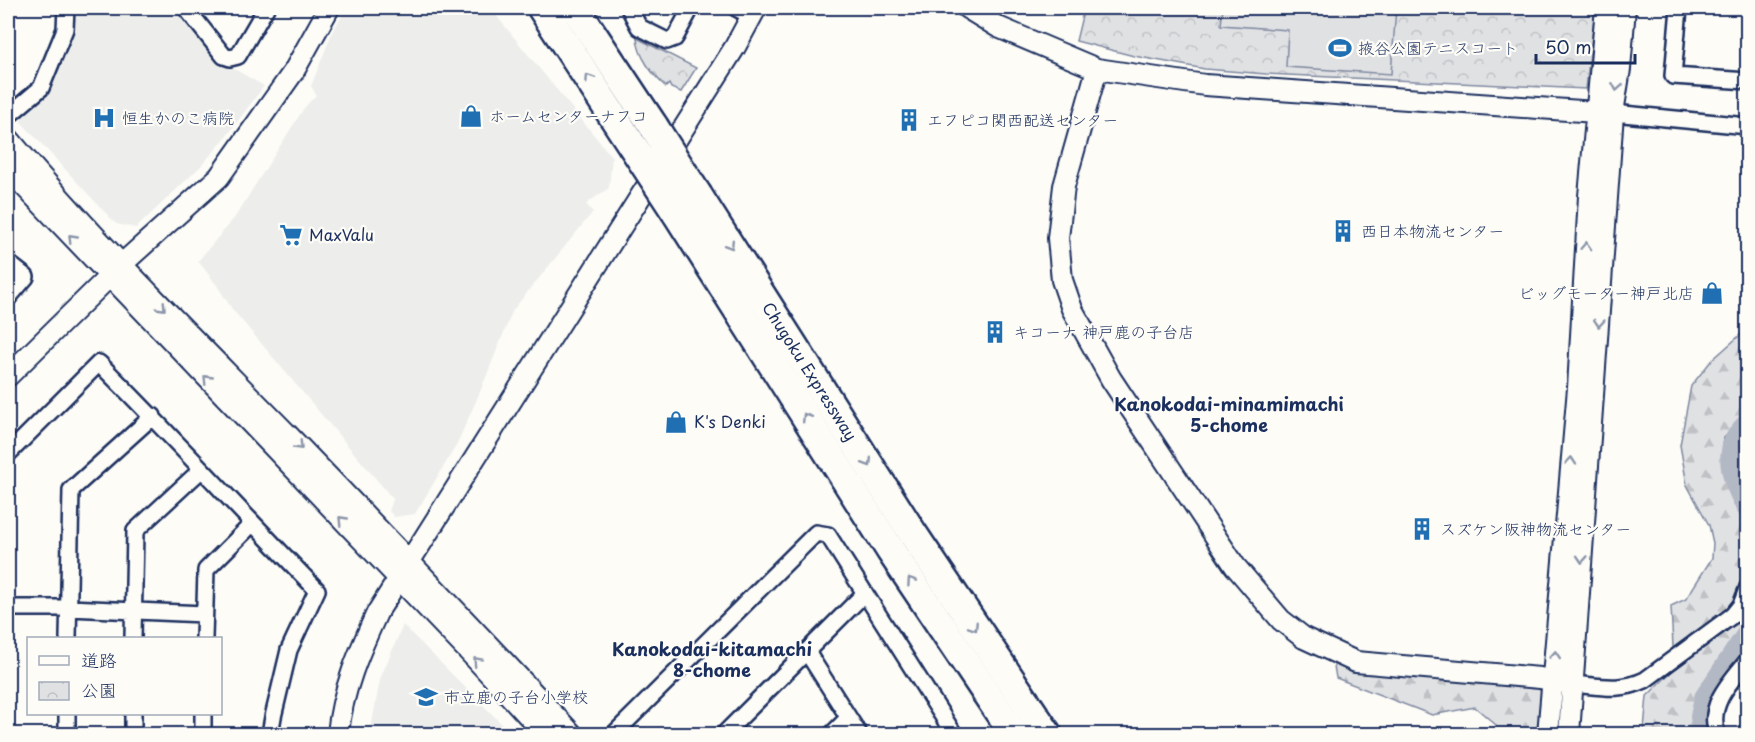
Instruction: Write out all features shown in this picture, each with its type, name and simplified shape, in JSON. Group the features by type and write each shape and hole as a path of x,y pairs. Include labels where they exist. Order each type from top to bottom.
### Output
{"highway":[{"name":"Chugoku Expressway","path":"542,8 676,212 891,551 1014,735"},
{"name":"Chugoku Expressway","path":"575,8 699,196 907,524 1047,735"}],"street":[{"path":"8,116 40,88 65,29 66,8"},
{"path":"186,8 224,56 230,58 238,56 266,8"},
{"path":"8,376 116,271 219,177 294,71 329,8"},
{"path":"629,8 639,27 667,41 675,38 691,8"},
{"path":"967,8 998,27 1097,69 1215,86 1605,113 1748,126"},
{"path":"1605,113 1606,8"},
{"path":"1569,735 1563,682 1589,196 1605,113 1620,69 1625,8"},
{"path":"1679,8 1673,76 1748,81"},
{"path":"338,735 340,708 377,613 412,562 735,47 748,10"},
{"path":"1097,69 1064,186 1058,238 1062,280 1072,309 1111,379 1235,566 1281,620 1304,638 1356,662 1620,688 1645,680 1733,615 1741,605 1748,587"},
{"path":"8,138 116,271 545,735"},
{"path":"8,169 116,271 412,562 573,735"},
{"path":"8,263 26,277 8,298"},
{"path":"8,454 99,363 317,590 289,650 270,735"},
{"path":"68,637 71,490 153,417"},
{"path":"133,637 135,531 201,470"},
{"path":"204,637 206,570 252,524"},
{"path":"614,735 816,533 828,535 954,735"},
{"path":"724,735 865,593"},
{"path":"8,608 69,608 204,614"},
{"path":"807,652 859,735"},
{"path":"1717,735 1715,708 1727,685 1748,660"},
{"path":"1548,735 1563,682"},
{"path":"67,715 67,735"},
{"path":"133,715 133,735"},
{"path":"203,715 203,735"},
{"path":"832,735 848,718"}],"shaded area":[{"path":"73,8 176,8 219,60 264,86 223,141 200,167 136,228 116,224 21,122 22,114 48,91 74,31"},
{"path":"348,8 490,8 612,157 609,188 586,204 593,212 513,310 456,446 415,514 394,517 389,511 393,499 232,309 198,261 235,217 304,108 316,95 311,86 334,28"},
{"name":"市立鹿の子台小学校","path":"403,625 512,734 370,734 380,679"}],"green space":[{"path":"1084,8 1595,8 1586,89 1205,69 1134,56 1076,41"},
{"name":"掖谷公園テニスコート","path":"1223,8 1396,8 1391,74 1286,67 1288,30 1221,25"},
{"path":"637,38 696,68 681,92 671,88 669,84 666,87 656,77 640,52"},
{"path":"1747,329 1747,414 1723,439 1725,469 1747,521 1747,626 1692,713 1697,734 1646,734 1644,729 1647,696 1677,666 1673,647 1671,606 1686,599 1712,558 1713,543 1709,525 1687,485 1680,445 1691,386 1711,361"},
{"path":"1333,660 1537,685 1545,699 1542,734 1495,734 1496,725 1475,707 1432,715 1336,678"}],"waterway":[{"path":"1748,425 1740,435 1732,455 1738,486 1748,507"},
{"path":"1705,734 1702,717 1706,698 1748,635"}],"place":[{"name":"掖谷公園テニスコート","path":"1340,48"},
{"name":"ホームセンターナフコ","path":"471,116"},
{"name":"恒生かのこ病院","path":"104,118"},
{"name":"エフピコ関西配送センター","path":"909,120"},
{"name":"西日本物流センター","path":"1343,231"},
{"name":"MaxValu","path":"291,235"},
{"name":"ビッグモーター神戸北店","path":"1712,293"},
{"name":"キコーナ 神戸鹿の子台店","path":"995,332"},
{"name":"K's Denki","path":"676,422"},
{"name":"スズケン阪神物流センター","path":"1422,529"},
{"name":"市立鹿の子台小学校","path":"426,697"}],"district":[{"name":"Kanokodai-minamimachi 5-chome","path":"1229,415"},
{"name":"Kanokodai-kitamachi 8-chome","path":"712,660"}]}
